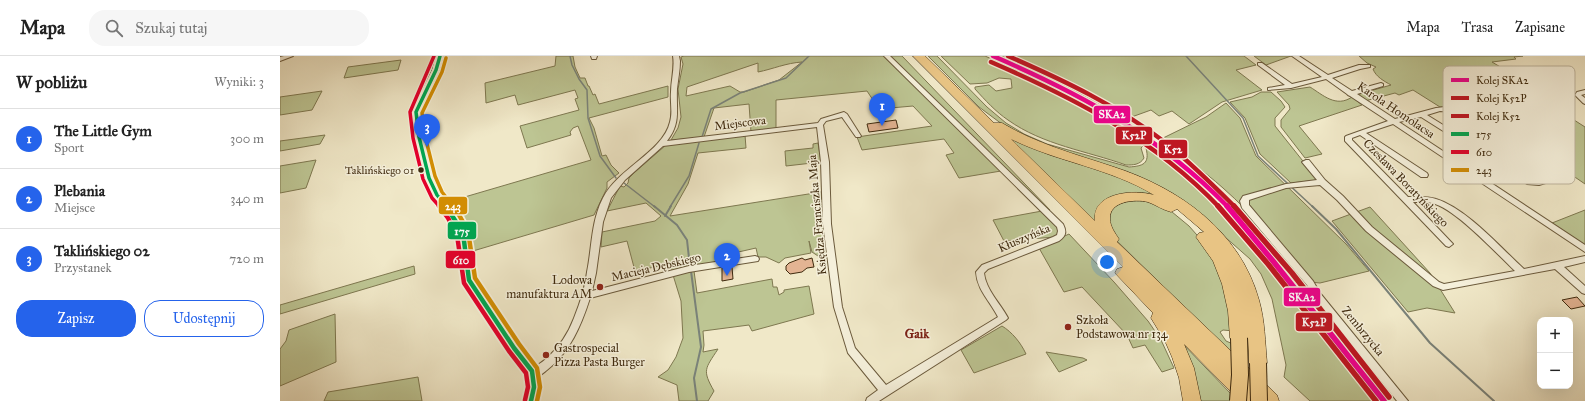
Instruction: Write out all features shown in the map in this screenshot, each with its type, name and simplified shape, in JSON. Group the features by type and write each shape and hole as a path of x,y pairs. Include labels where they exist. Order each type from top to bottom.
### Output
{"highway":[{"path":"909,56 1137,279 1270,401"},
{"path":"919,56 1137,279 1252,401"},
{"path":"970,107 1006,132 1051,153 1136,179 1162,192 1207,225 1225,247 1243,278 1254,313 1259,401"},
{"path":"1192,401 1184,361 1176,344 1137,279 1106,232 1102,223 1102,214 1108,205 1124,198 1142,197 1161,202 1179,212 1206,240 1220,258 1230,282 1238,313 1240,375 1238,401"}],"street":[{"path":"280,59 290,56"},
{"path":"440,56 436,70 416,112 419,137 429,178 437,195 453,215 463,233 469,280 534,374 534,387 531,401"},
{"name":"Macieja Dębskiego","path":"534,374 547,365 562,349 572,334 586,296 593,265 597,228 608,197 622,177 661,144 670,134 674,122 673,94 678,68 676,56"},
{"name":"Kłuszyńska","path":"872,401 885,391 1003,318 1000,311 982,285 979,278 980,272 985,268 1061,236 1062,231 1060,226 1007,173 934,104 887,56"},
{"name":"Karola Homolacsa","path":"1295,56 1443,155"},
{"path":"1260,64 1291,86"},
{"path":"1270,89 1328,78 1359,67 1368,66"},
{"path":"1350,94 1381,85"},
{"path":"1585,92 1579,93 1578,95 1585,102"},
{"path":"1361,132 1391,121 1439,108 1443,108"},
{"path":"820,125 823,120 844,114 858,136"},
{"path":"1421,114 1443,128"},
{"name":"Miejscowa","path":"661,144 820,125"},
{"name":"Księdza Franciszka Maja","path":"820,125 825,162 827,224 838,307 851,350 885,391"},
{"path":"1361,132 1424,175"},
{"name":"Czesława Boratyńskiego","path":"1361,132 1348,137 1348,140 1449,244"},
{"path":"1306,162 1322,182 1340,198 1369,229 1436,284 1443,287 1557,266 1585,259"},
{"name":"Zembrzycka","path":"1322,182 1290,185 1253,195 1246,198 1244,202 1250,213 1304,277 1403,401"},
{"name":"Karola Homolacsa","path":"1486,184 1585,249"},
{"path":"1407,200 1430,200 1445,206 1471,226 1522,272"},
{"name":"Macieja Dębskiego","path":"586,296 688,269 755,259"},
{"path":"1557,266 1585,291"}],"green space":[{"path":"556,56 573,56 575,67 580,78 585,78 593,95 595,94 599,104 668,86 668,97 589,118 594,128 602,156 606,155 611,165 619,173 607,182 607,188 594,215 473,251 473,231 451,201 591,160 578,126 573,128 570,132 571,135 527,148 520,126 579,110 575,99 578,98 575,90 518,105 515,95 486,103 485,83 555,66"},
{"path":"885,56 1001,171 959,178 946,155 954,153 944,139 862,150 857,137 932,126 913,106 879,109 867,91 776,100 776,129 751,132 749,104 714,108 704,137 671,140 678,128 681,117 678,89 683,64 681,57","holes":["802,62 779,80 744,92 740,92 730,86 686,96 687,87 758,63 758,72"]},
{"path":"889,56 902,56 1050,210 1046,211"},
{"path":"928,56 937,56 987,107 1006,123 1024,134 1047,144 1129,167 1142,165 1146,161 1146,148 1149,146 1166,158 1197,185 1226,216 1253,248 1373,401 1310,401 1284,377 1286,365 1272,299 1261,274 1250,259 1199,214 1094,162 1014,133 979,107"},
{"path":"941,56 985,56 1055,87 1096,110 1147,142 1141,148 1144,158 1134,165 1126,165 1050,142 1022,129 999,113 975,89 975,87 989,85 996,91 1012,88 1011,79 999,78 987,83 970,84"},
{"path":"998,56 1244,56 1256,65 1236,70 1262,90 1222,102 1189,124 1172,111 1159,116 1151,110 1126,119 1079,93"},
{"path":"1254,56 1291,56 1266,65"},
{"path":"1359,56 1523,56 1514,57 1516,59 1492,62 1499,66 1443,66 1443,107 1440,107 1413,90 1399,95 1395,93 1365,101 1356,95 1391,85 1376,74 1373,69 1376,67 1367,63"},
{"path":"401,60 398,70 344,78 348,67"},
{"path":"1310,87 1325,97 1335,101 1346,100 1352,97 1362,105 1299,126 1322,154 1305,158 1281,127 1281,120 1290,109 1289,105 1277,92"},
{"path":"322,91 312,110 280,115 280,97"},
{"path":"1261,92 1271,92 1285,107 1275,118 1275,126 1318,180 1291,183 1260,154 1245,118 1230,102 1252,97"},
{"path":"1226,103 1240,118 1256,156 1346,244 1369,271 1320,283 1310,282 1235,199 1208,175 1159,140 1206,117"},
{"path":"1575,121 1585,127 1585,184 1575,177"},
{"path":"325,135 320,144 280,151 280,141"},
{"path":"745,135 746,148 698,153 688,184 670,216 821,192 827,258 822,259 820,256 812,252 809,241 811,253 785,258 779,263 766,257 758,257 756,248 734,253 735,261 672,272 669,264 635,271 627,241 601,247 602,232 655,221 661,216 646,203 607,211 620,186 624,187 628,183 629,178 635,172 666,145"},
{"path":"1012,138 1050,155 1126,178 1191,215 1208,236 1178,208 1132,193 1096,222 1010,139"},
{"path":"818,143 821,162 786,166 785,151 813,148 813,144"},
{"path":"316,160 306,188 280,193 280,166"},
{"path":"1141,200 1166,207 1189,226 1204,243 1222,275 1234,331 1223,330 1220,332 1226,341 1233,344 1233,355 1114,238 1106,213 1120,202"},
{"path":"1370,207 1430,273 1455,313 1427,308 1408,312 1332,221"},
{"path":"1585,210 1585,245 1552,223"},
{"path":"1042,211 1060,231 1055,237 1004,241 993,220"},
{"path":"1069,234 1148,321 1161,340 1174,368 1162,372 1145,345 1133,348 1127,335 1082,287 1064,292 1039,248"},
{"path":"414,266 415,274 280,314 280,305"},
{"path":"694,271 697,293 772,279 773,287 777,287 779,295 784,292 784,290 809,286 814,314 752,331 749,325 703,331 703,352 718,349 710,361 707,370 708,378 714,391 708,401 679,401 677,385 658,377 668,370 676,357 683,338 681,301 673,275"},
{"path":"335,314 336,362 280,386 280,349 286,341 289,330"},
{"path":"1002,326 1016,338 1026,354 974,373 961,350"},
{"path":"1181,342 1231,394 1230,401 1199,401"},
{"path":"1046,352 1083,358 1087,360 1059,372"},
{"path":"418,377 422,401 324,401 328,392"}],"building":[{"path":"896,120 898,128 869,132 867,124"},
{"path":"802,258 805,260 812,258 814,267 807,268 802,272 790,274 786,270 786,266 789,263"},
{"path":"732,267 733,279 722,281 722,268"},
{"path":"1577,297 1585,306 1571,309 1562,300"}],"waterway":[{"path":"570,56 572,65 579,79 587,90 588,118 600,156 616,178"},
{"path":"702,137 711,109 740,93 786,78 809,56"},
{"path":"1186,56 1243,118 1258,156 1313,207"},
{"path":"670,207 689,176 699,143"},
{"path":"624,183 655,207"},
{"path":"654,206 665,215"},
{"path":"665,215 671,206"},
{"path":"1312,206 1336,229 1430,343 1494,401"},
{"path":"665,215 677,225 687,240 690,267"},
{"path":"691,271 701,347 694,378 697,401"}],"rail line":[{"name":"SKA2","path":"993,56 1090,102 1159,145 1180,162 1213,192 1259,243 1384,401"},
{"name":"K52","path":"1008,56 1055,77 1101,101 1144,128 1185,159 1241,213 1267,242 1389,397"},
{"name":"K52P","path":"991,62 1064,95 1111,121 1156,150 1177,167 1225,213 1254,247 1376,401"}],"transit line":[{"name":"610","path":"434,56 410,112 413,138 423,179 432,198 448,218 457,235 464,283 509,351 526,373 528,387 525,400"},
{"name":"175","path":"440,56 436,70 416,112 419,137 429,178 437,195 453,215 463,233 469,280 514,348 532,371 534,387 531,401"},
{"name":"243","path":"446,58 442,72 422,113 425,136 435,176 442,192 458,212 468,231 475,278 519,344 537,368 540,387 537,401"}],"place":[{"name":"The Little Gym","path":"882,126"},
{"name":"Taklińskiego 02","path":"427,147"},
{"name":"Taklińskiego 01","path":"421,170"},
{"name":"Plebania","path":"727,276"},
{"name":"Lodowa manufaktura AM","path":"600,287"},
{"name":"Szkoła Podstawowa nr 134","path":"1068,327"},
{"name":"Gastrospecial Pizza Pasta Burger","path":"546,355"}],"district":[{"name":"Gaik","path":"917,333"}]}
